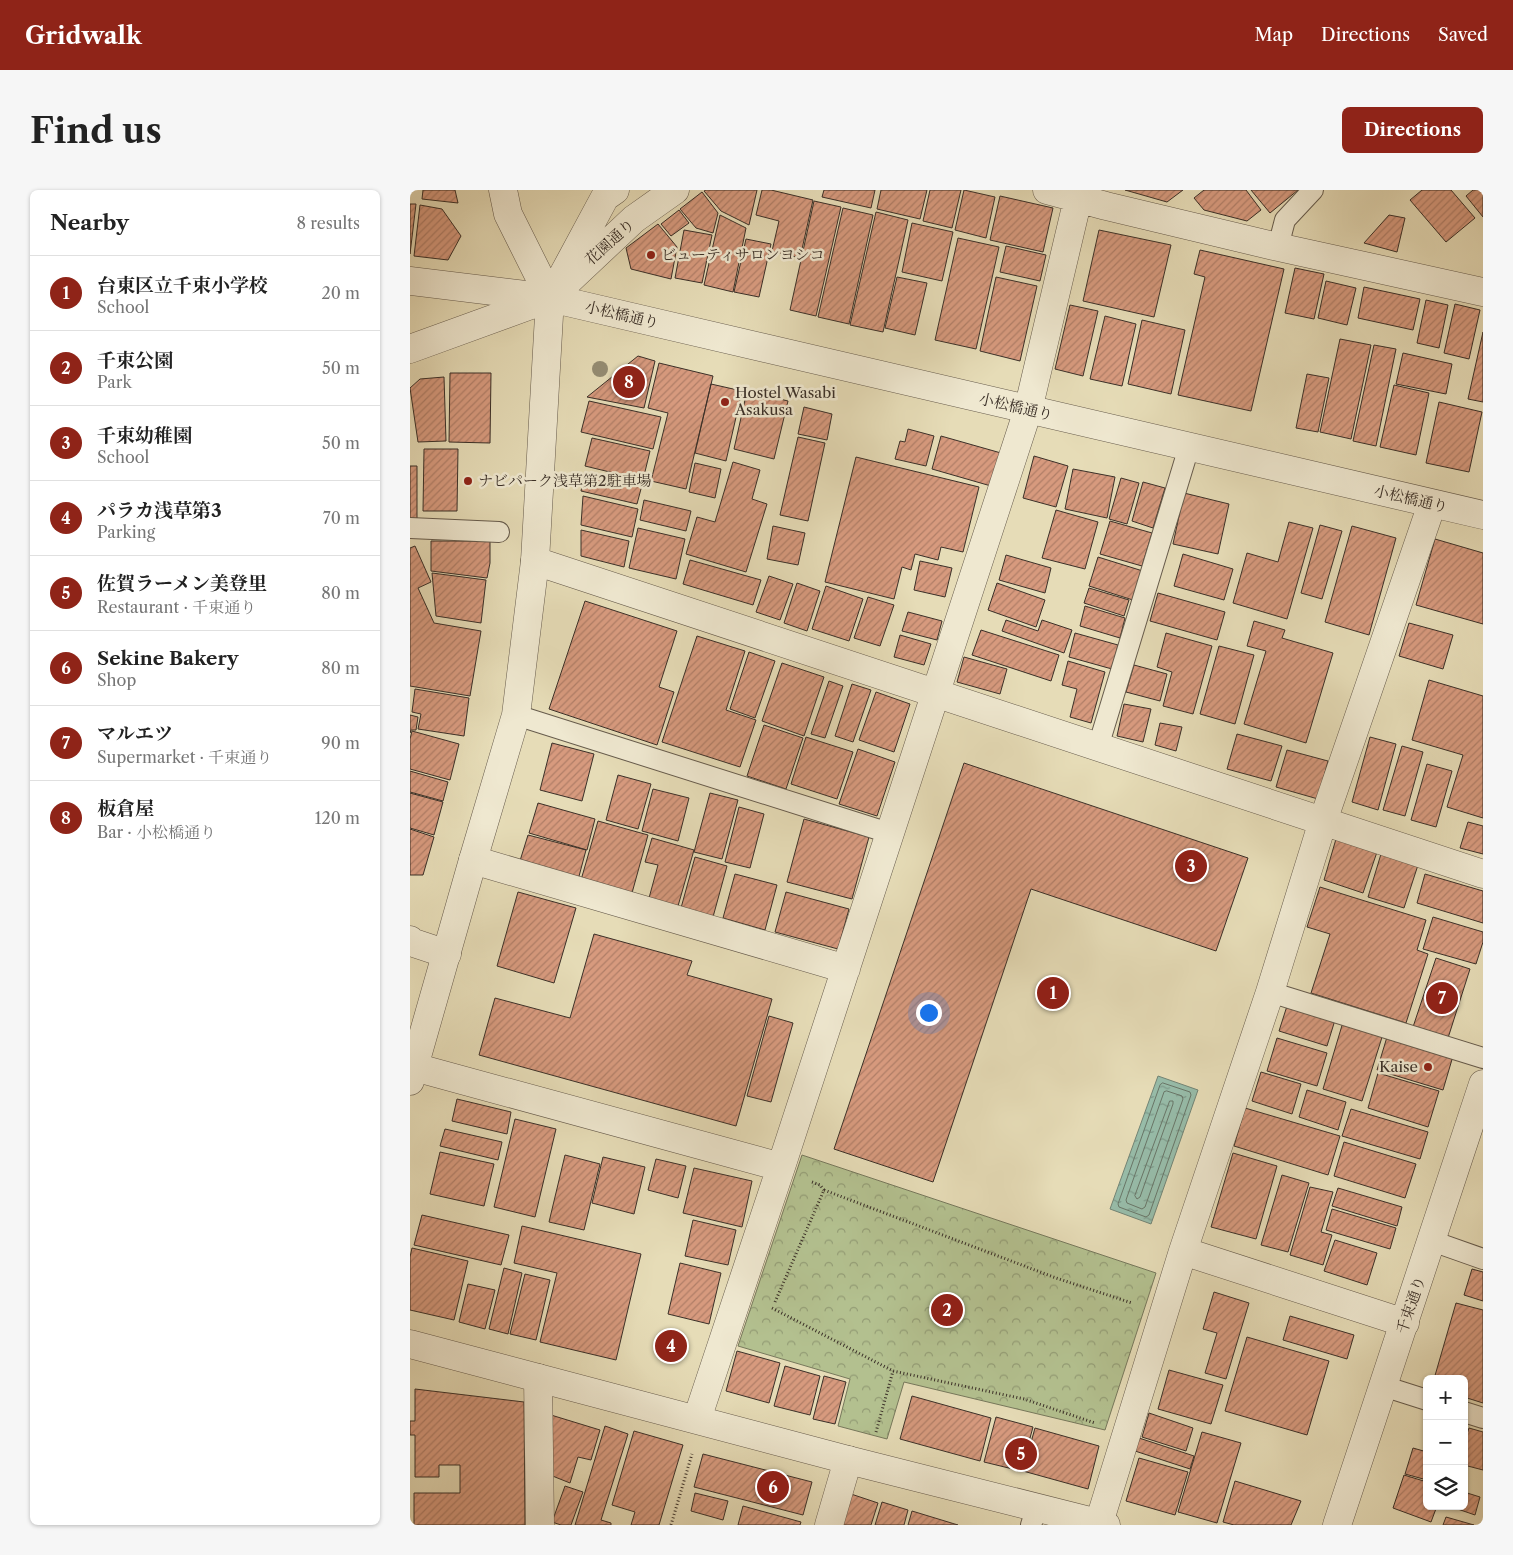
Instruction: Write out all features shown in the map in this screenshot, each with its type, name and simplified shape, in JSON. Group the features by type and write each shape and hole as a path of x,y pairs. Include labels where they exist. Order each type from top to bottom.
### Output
{"street":[{"path":"503,190 508,214 550,298 535,561 516,715 412,1074 781,1167"},
{"name":"花園通り","path":"550,298 605,197 615,190"},
{"name":"花園通り","path":"410,349 550,298 634,219 675,190"},
{"path":"1047,190 1080,194 1106,206 1278,247 1483,292"},
{"path":"697,1419 1028,410 1080,194"},
{"name":"小松橋通り","path":"410,281 550,298 1483,515"},
{"path":"410,1344 848,1460 1034,1516 1102,1524 1126,1434 1183,1251 1270,992 1322,821 1432,504"},
{"path":"535,561 1483,874"},
{"path":"473,860 846,969"},
{"path":"410,940 411,942 447,954"},
{"name":"千束通り","path":"1337,1525 1483,1084"},
{"path":"1183,1251 1405,1323"},
{"path":"538,1378 540,1525"},
{"path":"829,1525 848,1460"}],"lane":[{"path":"1278,247 1285,220 1313,190"},
{"path":"1098,747 1189,447"},
{"path":"410,528 499,532"},
{"path":"516,715 889,833"},
{"path":"1270,992 1483,1058"},
{"path":"1432,1241 1483,1259"},
{"path":"1383,1386 1423,1399"},
{"path":"1468,1413 1483,1418"}],"path":[{"path":"1126,1434 1024,1399 892,1371 772,1309 824,1190 1056,1278 1164,1314"},
{"path":"874,1438 892,1371"},
{"path":"670,1525 696,1443 697,1419"}],"green space":[{"path":"802,1155 1156,1273 1105,1430 904,1382 887,1439 838,1426 850,1379 738,1346"}],"water":[{"path":"1158,1076 1198,1090 1151,1224 1110,1209"}],"building":[{"path":"423,190 455,190 458,203 422,199"},
{"path":"757,190 749,225 721,211 704,191"},
{"path":"762,190 771,190 813,200 800,258 772,251 779,221 756,215"},
{"path":"824,190 875,190 871,208 822,197"},
{"path":"881,190 927,190 920,219 877,209"},
{"path":"930,190 961,190 952,228 923,221"},
{"path":"964,190 995,197 986,238 955,230"},
{"path":"1125,190 1183,190 1167,202"},
{"path":"1204,190 1246,190 1261,210 1247,221 1204,210 1194,198"},
{"path":"1251,190 1298,190 1270,213"},
{"path":"1422,190 1451,190 1475,218 1446,242 1410,200"},
{"path":"1473,190 1483,190 1483,217 1466,196"},
{"path":"702,192 718,213 713,233 696,228 680,209"},
{"path":"1000,196 1053,208 1043,252 990,240"},
{"path":"814,201 841,207 816,316 790,310"},
{"path":"410,204 416,204 410,254"},
{"path":"420,205 442,209 461,236 448,260 414,256"},
{"path":"843,208 873,215 849,324 818,317"},
{"path":"679,210 689,223 671,236 661,224"},
{"path":"876,212 908,220 883,332 850,325"},
{"path":"720,215 746,228 733,292 704,285"},
{"path":"1389,215 1405,218 1397,252 1364,243"},
{"path":"912,223 953,232 942,281 902,272"},
{"path":"658,224 677,247 671,279 631,269 626,248"},
{"path":"684,230 712,235 702,283 675,278"},
{"path":"1099,230 1171,245 1154,317 1083,301"},
{"path":"958,238 999,247 976,349 935,340"},
{"path":"746,239 771,244 759,297 734,292"},
{"path":"1006,246 1046,255 1040,281 1000,272"},
{"path":"1200,250 1284,269 1251,411 1178,395 1205,277 1194,274"},
{"path":"1295,268 1324,274 1314,319 1285,313"},
{"path":"897,277 927,283 915,335 885,328"},
{"path":"996,277 1037,286 1020,361 980,351"},
{"path":"1326,281 1356,288 1347,325 1318,318"},
{"path":"1364,287 1420,299 1413,330 1358,318"},
{"path":"1426,300 1448,305 1439,348 1417,343"},
{"path":"1455,304 1480,310 1469,359 1444,353"},
{"path":"1070,305 1098,311 1083,376 1055,369"},
{"path":"1105,316 1136,324 1122,386 1090,379"},
{"path":"1142,320 1185,330 1171,394 1128,384"},
{"path":"1483,332 1483,402 1468,399"},
{"path":"1340,339 1371,345 1351,439 1320,432"},
{"path":"1374,345 1396,349 1376,446 1353,441"},
{"path":"1403,353 1452,364 1446,394 1396,384"},
{"path":"638,356 655,361 644,408 587,397"},
{"path":"659,363 713,376 686,489 651,481 668,413 648,408"},
{"path":"450,373 491,373 490,443 449,442"},
{"path":"1307,374 1329,378 1318,432 1296,428"},
{"path":"444,377 446,441 418,442 410,388 420,379"},
{"path":"711,384 742,391 726,461 695,453"},
{"path":"1394,385 1429,393 1416,455 1380,447"},
{"path":"747,391 788,401 774,459 734,449"},
{"path":"589,401 661,417 653,449 581,432"},
{"path":"1439,402 1482,412 1469,472 1426,463"},
{"path":"804,407 832,414 827,440 798,434"},
{"path":"908,429 934,436 926,466 895,459 900,441 905,442"},
{"path":"941,436 1001,453 991,486 932,469"},
{"path":"798,437 825,443 808,521 780,515"},
{"path":"592,438 650,451 643,480 585,466"},
{"path":"424,449 458,449 457,511 423,511"},
{"path":"1034,456 1068,466 1056,507 1023,498"},
{"path":"856,457 979,487 963,552 941,547 938,560 915,554 911,570 902,567 894,599 825,582"},
{"path":"733,462 760,470 752,499 767,504 746,572 686,554 697,517 715,522"},
{"path":"695,463 721,469 715,498 689,492"},
{"path":"410,466 417,466 417,522 410,522"},
{"path":"1073,469 1115,477 1107,518 1065,509"},
{"path":"585,472 642,485 637,504 581,491"},
{"path":"1121,478 1139,483 1127,524 1109,519"},
{"path":"1143,482 1165,488 1153,528 1132,521"},
{"path":"1184,493 1229,504 1218,554 1173,544"},
{"path":"583,496 638,509 632,537 581,525"},
{"path":"644,500 691,511 686,531 640,520"},
{"path":"1056,510 1098,522 1085,569 1042,558"},
{"path":"1110,521 1152,533 1142,566 1100,554"},
{"path":"1289,522 1313,528 1287,619 1233,603 1247,553 1278,562"},
{"path":"1320,525 1342,531 1322,599 1301,593"},
{"path":"773,526 805,533 798,565 767,559"},
{"path":"1352,526 1396,538 1369,635 1325,622"},
{"path":"638,528 685,539 676,579 629,568"},
{"path":"581,530 629,541 624,567 581,556"},
{"path":"1435,539 1483,553 1483,624 1416,605"},
{"path":"431,541 490,541 490,563 487,578 431,571"},
{"path":"415,546 431,582 418,588 434,623 481,631 470,696 410,686 410,548"},
{"path":"1183,554 1233,569 1224,600 1174,586"},
{"path":"1006,555 1051,568 1045,593 999,580"},
{"path":"1098,557 1146,572 1136,601 1089,586"},
{"path":"690,560 761,580 753,605 683,584"},
{"path":"920,561 952,568 945,597 914,590"},
{"path":"432,573 486,580 481,623 436,616"},
{"path":"769,576 793,584 780,620 756,612"},
{"path":"797,583 820,591 807,631 784,623"},
{"path":"997,583 1045,600 1036,627 988,610"},
{"path":"826,586 863,599 849,641 812,629"},
{"path":"1089,588 1129,600 1124,616 1084,603"},
{"path":"1158,593 1225,612 1217,640 1150,621"},
{"path":"868,597 894,605 880,646 854,638"},
{"path":"585,601 677,631 659,687 674,692 657,745 549,709"},
{"path":"1085,606 1125,618 1120,638 1080,626"},
{"path":"908,612 942,621 937,640 902,631"},
{"path":"1006,620 1038,631 1042,620 1072,630 1064,653 1002,631"},
{"path":"1254,621 1285,630 1282,638 1333,653 1306,743 1244,724 1266,651 1247,646"},
{"path":"1409,623 1453,635 1443,669 1399,656"},
{"path":"981,630 1059,655 1051,681 972,655"},
{"path":"1075,633 1118,645 1112,669 1069,657"},
{"path":"1166,633 1212,646 1193,714 1163,706 1172,672 1157,667"},
{"path":"900,635 931,644 924,665 894,657"},
{"path":"697,636 745,651 726,710 756,720 740,767 662,742"},
{"path":"1219,646 1254,655 1235,724 1200,714"},
{"path":"749,652 775,661 755,718 730,709"},
{"path":"964,657 1007,669 1000,694 957,682"},
{"path":"1068,661 1105,672 1091,723 1070,717 1077,689 1062,685"},
{"path":"782,663 824,677 804,736 762,721"},
{"path":"1134,665 1167,674 1160,701 1126,692"},
{"path":"1429,680 1483,696 1483,818 1447,807 1463,755 1412,740"},
{"path":"829,681 843,686 825,738 811,734"},
{"path":"852,684 871,690 853,742 835,736"},
{"path":"415,689 469,698 464,736 418,729 421,714 412,712"},
{"path":"876,692 910,704 894,752 859,740"},
{"path":"1124,704 1151,709 1143,742 1117,736"},
{"path":"410,715 418,717 416,730 411,730 410,733"},
{"path":"1160,723 1182,727 1176,751 1155,745"},
{"path":"764,725 803,738 786,789 747,776"},
{"path":"412,731 459,744 450,780 410,769 410,739"},
{"path":"1237,734 1282,746 1271,781 1227,769"},
{"path":"806,737 853,752 837,799 791,784"},
{"path":"1370,737 1396,744 1378,810 1352,802"},
{"path":"552,743 594,754 582,801 540,790"},
{"path":"1402,746 1423,752 1405,816 1383,810"},
{"path":"858,749 895,762 877,816 839,804"},
{"path":"1287,750 1328,761 1318,799 1276,787"},
{"path":"964,763 1248,858 1216,951 1031,889 933,1182 834,1149"},
{"path":"1427,764 1452,771 1436,827 1411,820"},
{"path":"410,771 448,782 443,801 410,792"},
{"path":"618,775 651,784 638,829 606,820"},
{"path":"653,789 689,798 678,841 642,831"},
{"path":"410,793 443,802 434,835 410,828"},
{"path":"710,793 738,800 722,859 694,852"},
{"path":"538,803 595,819 587,850 529,833"},
{"path":"739,807 764,814 750,868 725,862"},
{"path":"804,819 869,837 852,899 787,882"},
{"path":"598,821 648,835 632,893 581,880"},
{"path":"1468,822 1483,826 1483,854 1460,848"},
{"path":"410,829 434,837 423,875 410,875"},
{"path":"528,835 586,850 578,880 519,864"},
{"path":"652,838 694,850 678,906 649,898 658,865 645,862"},
{"path":"1336,839 1377,852 1363,893 1324,880"},
{"path":"1381,854 1418,865 1404,908 1368,897"},
{"path":"695,857 727,866 713,917 681,908"},
{"path":"735,874 777,885 765,930 723,918"},
{"path":"1425,874 1483,891 1483,923 1417,903"},
{"path":"1320,887 1426,920 1417,950 1428,954 1406,1023 1311,993 1330,934 1307,927"},
{"path":"518,892 576,908 554,983 497,966"},
{"path":"786,892 849,909 838,949 775,932"},
{"path":"1433,917 1483,932 1483,942 1476,964 1423,949"},
{"path":"594,934 692,961 687,975 772,999 736,1126 479,1055 495,998 570,1018"},
{"path":"1436,958 1470,969 1448,1038 1413,1027"},
{"path":"1287,1006 1335,1020 1327,1046 1279,1031"},
{"path":"769,1016 793,1023 771,1102 747,1096"},
{"path":"1343,1022 1383,1034 1362,1101 1323,1089"},
{"path":"1387,1037 1453,1056 1443,1090 1377,1070"},
{"path":"1277,1038 1327,1053 1317,1086 1267,1071"},
{"path":"1261,1072 1301,1084 1292,1114 1252,1101"},
{"path":"1378,1073 1439,1091 1428,1127 1368,1108"},
{"path":"1307,1090 1346,1102 1338,1130 1299,1117"},
{"path":"457,1099 511,1112 507,1134 452,1121"},
{"path":"1245,1108 1340,1136 1328,1175 1234,1146"},
{"path":"1351,1109 1428,1132 1420,1159 1342,1136"},
{"path":"515,1119 556,1129 535,1217 494,1207"},
{"path":"445,1129 502,1142 498,1160 440,1146"},
{"path":"1344,1142 1416,1164 1405,1198 1334,1176"},
{"path":"440,1152 494,1164 484,1206 430,1194"},
{"path":"1233,1153 1277,1166 1256,1239 1211,1227"},
{"path":"565,1155 600,1164 584,1230 549,1222"},
{"path":"603,1157 645,1167 634,1214 592,1203"},
{"path":"656,1159 686,1166 678,1198 648,1190"},
{"path":"694,1168 752,1181 742,1227 683,1213"},
{"path":"1282,1175 1309,1183 1288,1252 1261,1245"},
{"path":"1310,1187 1333,1192 1321,1232 1332,1235 1323,1265 1290,1255"},
{"path":"1338,1188 1402,1207 1397,1226 1332,1206"},
{"path":"1332,1209 1396,1228 1390,1249 1326,1230"},
{"path":"422,1215 509,1235 501,1265 414,1245"},
{"path":"693,1220 736,1230 728,1265 685,1256"},
{"path":"522,1226 641,1254 616,1360 540,1342 557,1273 514,1263"},
{"path":"1335,1240 1377,1253 1367,1285 1324,1271"},
{"path":"412,1248 468,1261 454,1320 410,1310 410,1257"},
{"path":"680,1263 721,1273 709,1324 668,1314"},
{"path":"504,1268 522,1273 508,1334 489,1329"},
{"path":"1472,1269 1483,1272 1483,1301 1464,1295"},
{"path":"525,1274 550,1280 536,1340 510,1334"},
{"path":"468,1284 495,1290 485,1329 459,1322"},
{"path":"1214,1292 1249,1303 1226,1379 1205,1373 1217,1333 1203,1329"},
{"path":"1456,1303 1483,1310 1483,1403 1468,1398 1468,1375 1435,1375"},
{"path":"1290,1316 1354,1335 1347,1359 1283,1340"},
{"path":"1247,1337 1329,1361 1307,1435 1225,1411"},
{"path":"737,1351 780,1363 769,1403 726,1391"},
{"path":"785,1366 820,1376 810,1415 774,1406"},
{"path":"1169,1370 1223,1385 1211,1424 1158,1409"},
{"path":"824,1376 846,1382 835,1424 813,1419"},
{"path":"415,1389 524,1402 525,1525 414,1525 414,1493 460,1493 460,1465 439,1465 439,1477 415,1477 415,1435 410,1435 410,1421 415,1421"},
{"path":"912,1396 991,1418 980,1461 900,1439"},
{"path":"1149,1413 1193,1428 1186,1451 1142,1437"},
{"path":"551,1415 600,1430 591,1460 578,1457 570,1483 550,1475"},
{"path":"996,1417 1033,1427 1021,1471 984,1462"},
{"path":"605,1426 628,1434 601,1520 611,1523 611,1525 575,1525"},
{"path":"1035,1428 1099,1446 1088,1489 1023,1471"},
{"path":"1469,1428 1483,1432 1483,1470 1468,1466"},
{"path":"634,1431 683,1445 659,1525 631,1525 635,1512 612,1505"},
{"path":"1202,1432 1241,1443 1217,1523 1178,1512"},
{"path":"1139,1438 1194,1456 1190,1469 1135,1451"},
{"path":"1413,1448 1423,1451 1423,1479 1405,1474"},
{"path":"703,1454 812,1482 803,1515 694,1487"},
{"path":"1139,1458 1188,1472 1175,1515 1126,1501"},
{"path":"1404,1475 1423,1481 1423,1510 1436,1510 1431,1522 1393,1508"},
{"path":"1235,1481 1301,1501 1291,1525 1234,1525 1223,1522"},
{"path":"565,1486 583,1492 571,1525 561,1525 552,1522"},
{"path":"695,1493 728,1501 723,1520 691,1511"},
{"path":"1468,1493 1480,1497 1475,1515 1461,1510 1468,1510"},
{"path":"851,1494 878,1503 871,1525 841,1525"},
{"path":"882,1502 908,1510 904,1525 875,1525"},
{"path":"743,1506 801,1522 800,1525 738,1525"},
{"path":"912,1511 958,1525 908,1525"},
{"path":"1446,1517 1474,1525 1443,1525"}],"place":[{"name":"ビューティサロンヨシコ","path":"651,255"},
{"name":"板倉屋","path":"629,382"},
{"name":"Hostel Wasabi Asakusa","path":"725,402"},
{"name":"ナビパーク浅草第2駐車場","path":"468,481"},
{"name":"千束幼稚園","path":"1191,866"},
{"name":"台東区立千束小学校","path":"1053,993"},
{"name":"マルエツ","path":"1442,998"},
{"name":"Kaise","path":"1428,1067"},
{"name":"千束公園","path":"947,1310"},
{"name":"パラカ浅草第3","path":"671,1346"},
{"name":"佐賀ラーメン美登里","path":"1021,1454"},
{"name":"Sekine Bakery","path":"773,1487"}]}
